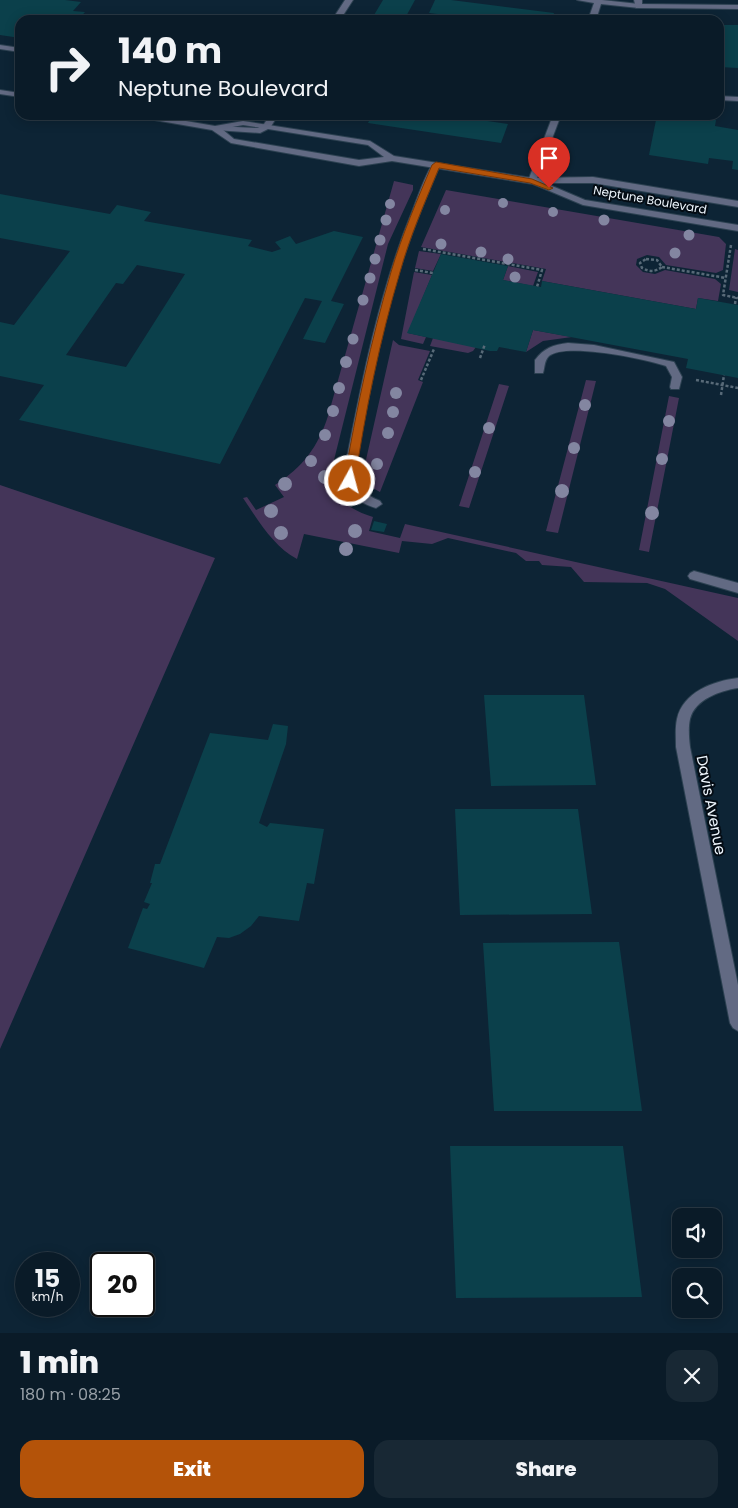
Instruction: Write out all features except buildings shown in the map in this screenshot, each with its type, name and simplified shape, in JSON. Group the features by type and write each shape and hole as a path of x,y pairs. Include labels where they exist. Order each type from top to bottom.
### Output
{"street":[{"path":"339,15 349,0"},
{"path":"582,0 738,7"},
{"path":"594,15 598,2"},
{"path":"0,47 15,49"},
{"path":"0,92 15,95"},
{"path":"724,98 738,99"},
{"name":"Neptune Boulevard","path":"168,120 215,128 243,123 370,143 392,158"},
{"path":"267,126 271,120"},
{"path":"532,181 554,120"},
{"name":"Neptune Boulevard","path":"215,128 231,141 359,163 392,158 532,181 593,180 738,204"},
{"path":"376,504 357,494 350,481 349,473 360,418 395,273 411,226 436,165"},
{"name":"Neptune Boulevard","path":"532,181 583,202 738,228"},
{"path":"539,371 540,360 550,350 560,347 586,347 670,364 677,376 675,387"},
{"path":"694,576 738,588"},
{"name":"Davis Avenue","path":"738,683 719,686 703,694 691,704 683,719 683,747 738,1023"}],"path":[{"path":"732,237 723,295 737,298 735,304"},
{"path":"417,248 542,270 537,286"},
{"path":"662,267 657,271 648,271 642,268 640,263 643,260 652,258 658,261 662,267 726,278"},
{"path":"412,269 433,273"},
{"path":"480,358 485,344"},
{"path":"421,380 434,349"},
{"path":"721,395 724,375"},
{"path":"689,378 738,388"}],"shaded area":[{"path":"394,181 413,185 413,190 388,244 334,460 333,482 340,497 354,509 373,517 369,531 400,538 405,524 738,598 738,641 665,589 647,583 584,582 571,567 542,565 539,561 526,561 516,553 448,538 432,544 402,541 399,553 304,534 297,559 288,554 273,540 260,524 243,498 247,497 256,510 284,497 275,485 294,471 308,455 324,427"},
{"path":"446,190 719,237 726,244 723,270 716,273 666,265 659,257 647,255 637,259 636,265 643,272 655,274 665,270 715,279 721,284 718,301 698,298 696,309 542,281 546,269 421,247"},
{"path":"735,249 738,250 738,292 729,290"},
{"path":"419,251 441,254 433,271 415,268"},
{"path":"508,266 538,272 533,286 503,280"},
{"path":"414,272 432,275 408,333 426,337 423,344 401,339"},
{"path":"533,330 572,337 543,341 526,352"},
{"path":"433,338 476,347 468,353 430,346"},
{"path":"393,340 399,345 430,351 418,380 423,382 380,492 367,485 363,473"},
{"path":"586,380 596,381 558,533 546,531"},
{"path":"499,384 509,386 469,508 459,506"},
{"path":"669,396 679,398 649,552 639,550"},
{"path":"0,485 215,558 0,1049"}],"route":[{"path":"350,481 349,473 360,418 395,273 411,226 436,165 532,181 549,188"}]}
